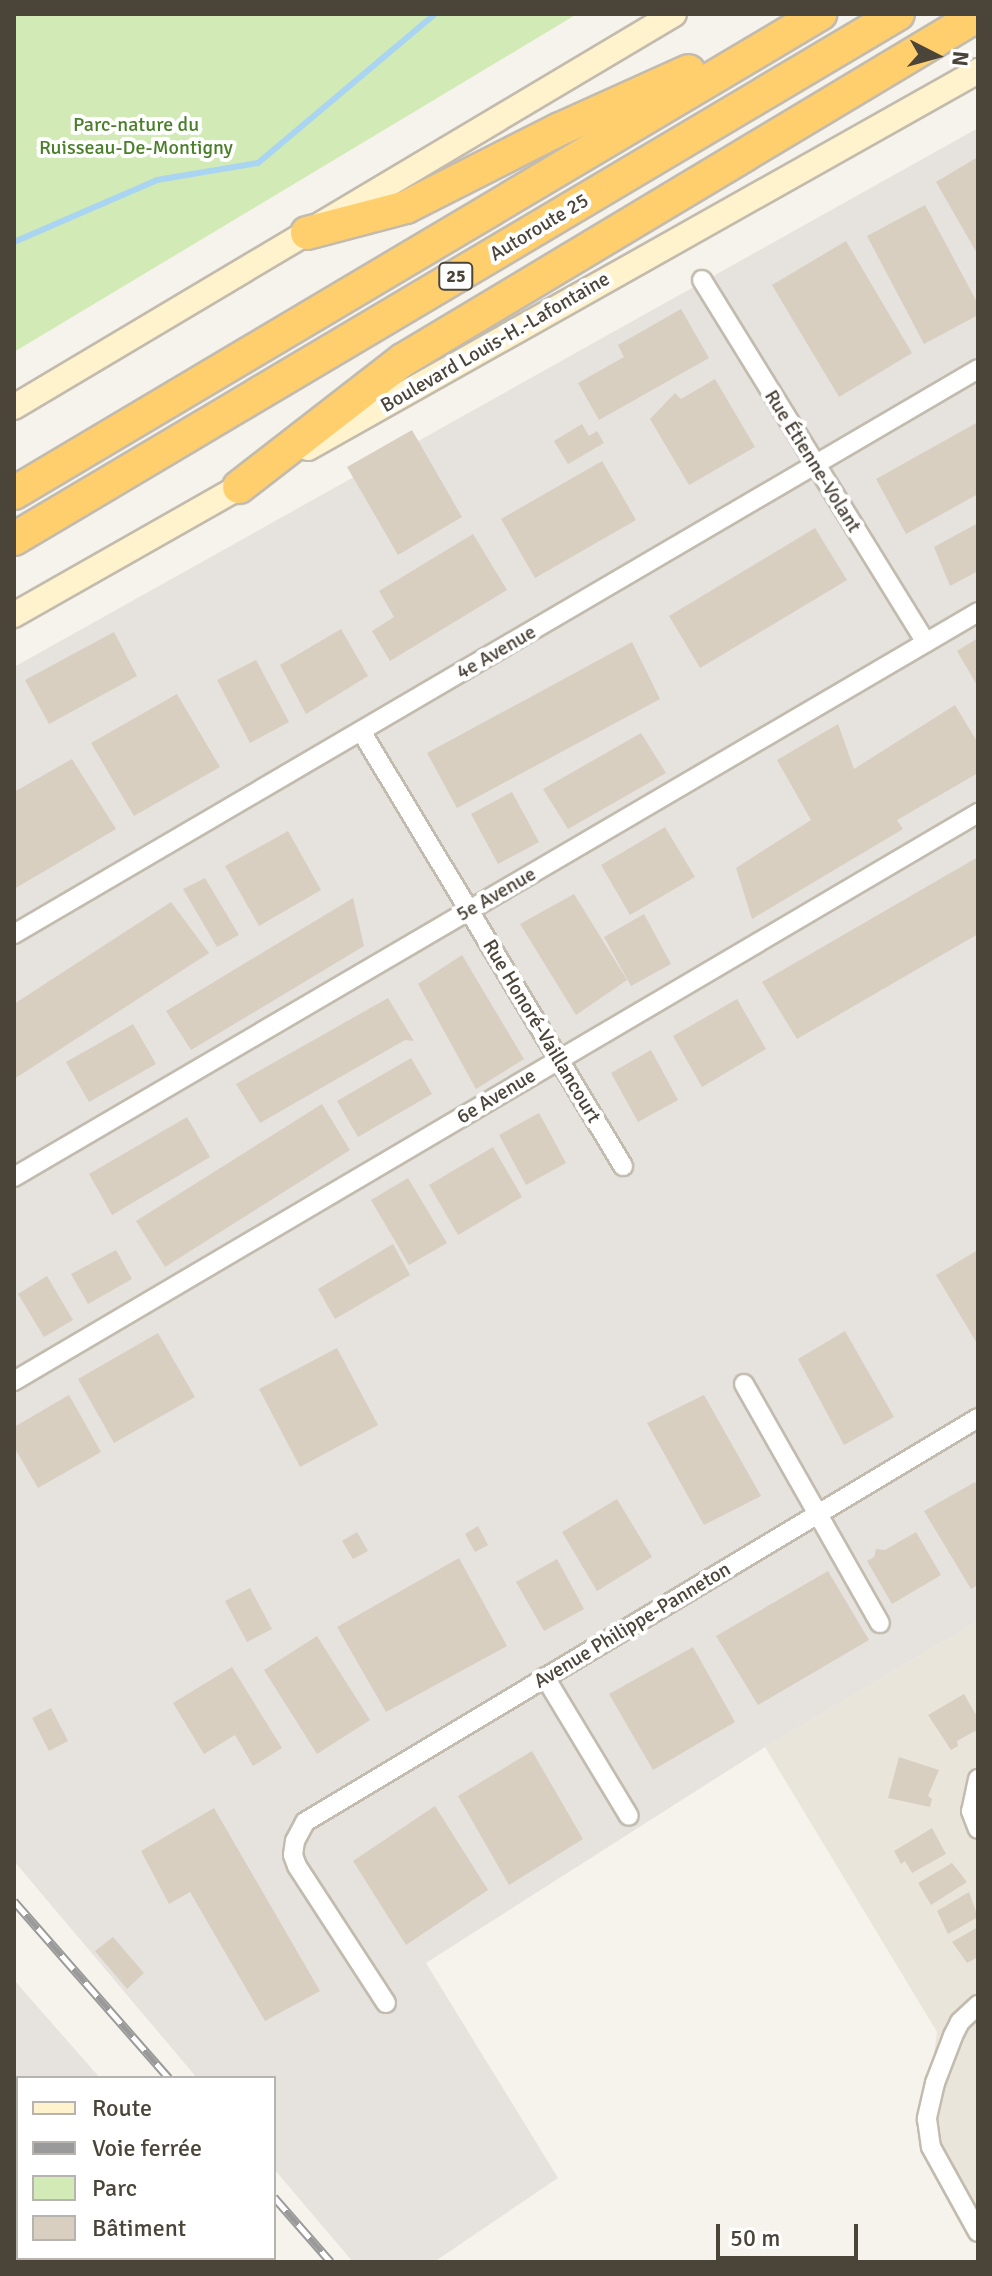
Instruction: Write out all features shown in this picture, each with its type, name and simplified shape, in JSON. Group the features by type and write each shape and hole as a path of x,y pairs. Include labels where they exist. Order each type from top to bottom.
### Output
{"highway":[{"path":"307,233 406,207 560,129 818,14"},
{"name":"Autoroute 25","path":"14,493 818,14"},
{"name":"Autoroute 25","path":"14,539 898,14"},
{"path":"239,487 403,360 978,15"}],"main road":[{"path":"14,407 674,14"},
{"name":"Boulevard Louis-H.-Lafontaine","path":"14,615 978,71"}],"street":[{"name":"Rue Étienne-Volant","path":"702,280 926,642"},
{"name":"4e Avenue","path":"14,934 978,369"},
{"name":"5e Avenue","path":"15,1175 978,612"},
{"name":"Rue Honoré-Vaillancourt","path":"361,731 623,1166"},
{"name":"6e Avenue","path":"14,1381 978,813"},
{"path":"744,1384 880,1623"},
{"name":"Avenue Philippe-Panneton","path":"386,2003 297,1866 293,1855 295,1841 305,1822 978,1418"},
{"path":"545,1677 629,1816"},
{"path":"978,1779 971,1811 978,1829"},
{"path":"978,2005 960,2022 942,2059 927,2119 931,2147 978,2232"}],"shaded area":[{"path":"978,128 978,1621 765,1747 426,1963 558,2178 434,2262 353,2262 276,2171 276,2076 195,2076 14,1861 14,667"},
{"path":"978,1621 978,2215 943,2155 928,2100 937,2032 765,1747"},
{"path":"14,1980 98,2076 16,2076 16,2260 260,2262 14,2262"}],"green space":[{"name":"Parc-nature du Ruisseau-De-Montigny","path":"14,14 577,14 14,352"}],"building":[{"path":"978,157 978,255 936,182"},
{"path":"925,205 978,304 978,315 924,344 867,236"},
{"path":"846,241 912,353 839,397 772,285"},
{"path":"681,309 709,358 599,420 578,383 624,357 618,345"},
{"path":"715,379 755,447 689,485 650,419 675,393 681,399"},
{"path":"978,422 978,494 906,534 876,479"},
{"path":"582,424 589,436 597,431 604,443 568,464 554,441"},
{"path":"412,430 462,517 398,555 347,467"},
{"path":"602,461 636,520 535,578 501,519"},
{"path":"978,523 978,571 950,586 934,547"},
{"path":"815,528 847,580 700,668 669,616"},
{"path":"473,534 507,590 390,661 372,631 394,617 379,591"},
{"path":"341,629 368,676 306,714 280,665"},
{"path":"114,632 137,676 49,724 25,680"},
{"path":"978,638 978,687 957,651"},
{"path":"632,642 660,699 457,808 427,753"},
{"path":"256,660 289,722 250,743 217,680"},
{"path":"177,694 220,767 134,816 91,743"},
{"path":"955,705 978,743 978,773 897,820 903,829 752,919 736,868 811,820 777,760 838,724 854,769"},
{"path":"641,733 666,773 568,829 543,789"},
{"path":"72,759 116,829 14,889 14,792"},
{"path":"512,792 539,842 498,864 471,814"},
{"path":"665,827 695,877 630,915 601,865"},
{"path":"288,831 321,890 259,926 225,866"},
{"path":"978,857 978,934 797,1039 762,982"},
{"path":"205,878 239,935 217,947 183,889"},
{"path":"574,894 627,980 576,1015 520,924"},
{"path":"353,898 364,946 191,1050 166,1011"},
{"path":"171,902 209,953 14,1079 14,1004"},
{"path":"644,914 671,964 631,986 604,937"},
{"path":"462,955 524,1059 476,1089 418,984"},
{"path":"388,998 414,1041 405,1040 260,1123 236,1084"},
{"path":"737,999 766,1049 702,1087 673,1036"},
{"path":"133,1024 156,1064 89,1102 66,1062"},
{"path":"651,1050 678,1100 638,1122 611,1073"},
{"path":"411,1058 432,1094 358,1137 337,1101"},
{"path":"322,1104 350,1150 165,1267 136,1221"},
{"path":"539,1113 566,1163 526,1185 499,1135"},
{"path":"187,1117 210,1157 112,1215 89,1174"},
{"path":"493,1147 522,1197 458,1235 429,1185"},
{"path":"408,1178 447,1243 409,1265 371,1200"},
{"path":"393,1244 410,1275 335,1319 318,1289"},
{"path":"116,1250 132,1279 88,1304 71,1274"},
{"path":"978,1250 978,1345 936,1275"},
{"path":"47,1276 73,1320 44,1337 18,1294"},
{"path":"845,1331 894,1417 844,1445 798,1359"},
{"path":"158,1333 195,1397 114,1443 78,1379"},
{"path":"337,1348 378,1425 300,1467 259,1389"},
{"path":"69,1395 101,1452 38,1488 14,1447 14,1427"},
{"path":"704,1395 761,1496 704,1525 647,1423"},
{"path":"975,1482 978,1488 978,1585 971,1589 924,1511"},
{"path":"617,1499 652,1557 597,1591 562,1532"},
{"path":"478,1526 488,1545 475,1552 465,1534"},
{"path":"357,1532 368,1551 353,1559 342,1541"},
{"path":"916,1532 941,1575 892,1604 867,1561 874,1557 876,1549 885,1550"},
{"path":"459,1558 507,1646 386,1712 337,1627"},
{"path":"557,1559 584,1609 544,1631 516,1582"},
{"path":"828,1571 869,1640 758,1705 716,1636"},
{"path":"250,1588 272,1629 247,1642 225,1601"},
{"path":"317,1636 370,1720 317,1754 264,1670"},
{"path":"693,1647 735,1722 653,1770 609,1694"},
{"path":"232,1667 282,1748 253,1766 235,1735 204,1754 173,1703"},
{"path":"964,1694 978,1718 978,1736 975,1731 957,1741 958,1746 951,1750 928,1715"},
{"path":"51,1708 68,1741 49,1751 32,1718"},
{"path":"532,1751 583,1839 509,1885 458,1796"},
{"path":"899,1757 939,1770 928,1796 932,1799 930,1807 888,1798"},
{"path":"435,1806 488,1890 406,1945 353,1861"},
{"path":"214,1808 320,1991 265,2021 190,1892 169,1904 141,1851"},
{"path":"932,1828 946,1854 912,1873 905,1861 901,1864 894,1851"},
{"path":"952,1863 967,1882 931,1905 918,1883"},
{"path":"969,1892 978,1917 948,1934 937,1911"},
{"path":"978,1927 978,1957 967,1963 952,1942"},
{"path":"113,1937 144,1973 127,1989 95,1951"},
{"path":"14,2205 16,2260 38,2260 14,2262"}],"waterway":[{"path":"14,242 157,180 258,163 435,14"}],"railway":[{"path":"14,1901 167,2076"},
{"path":"276,2199 331,2262"}]}
